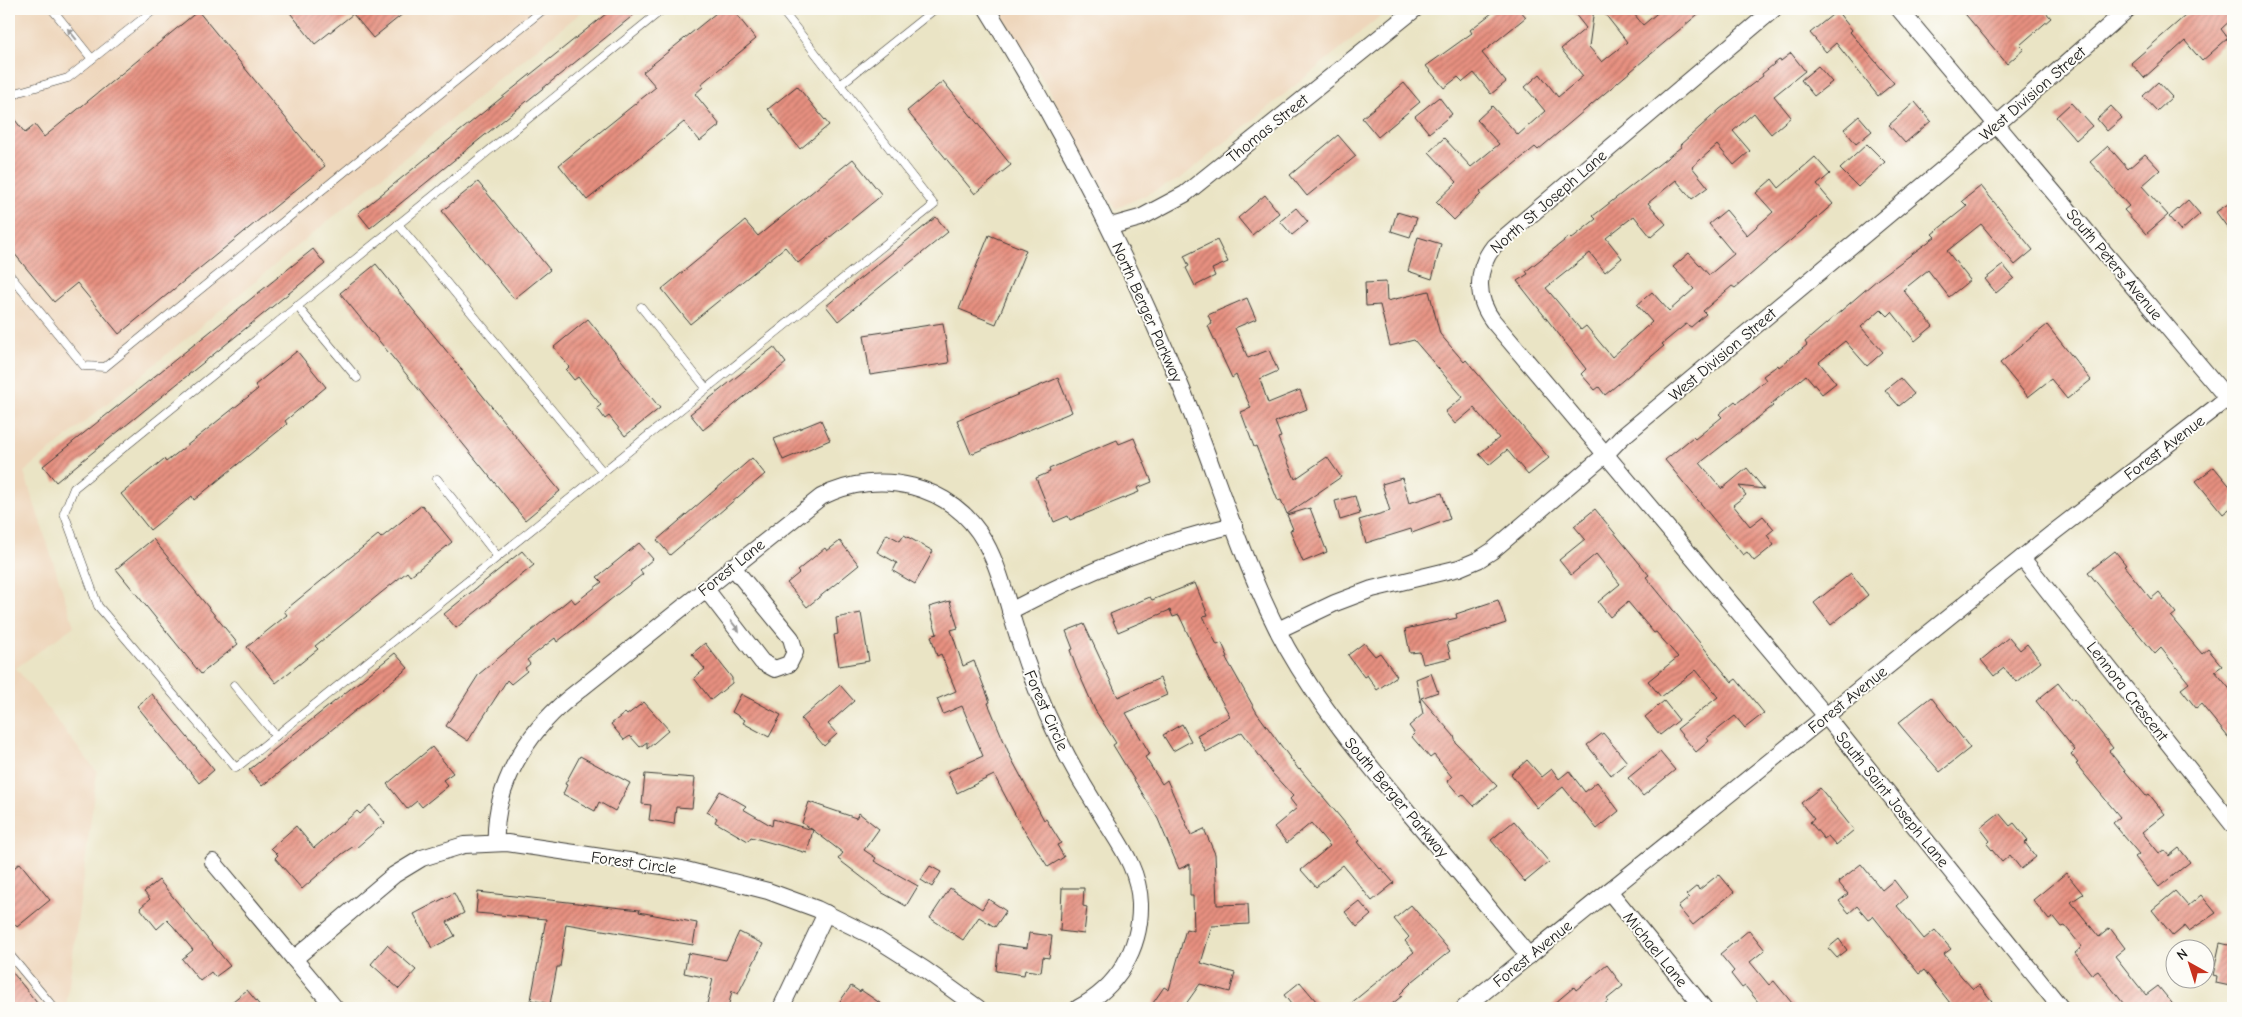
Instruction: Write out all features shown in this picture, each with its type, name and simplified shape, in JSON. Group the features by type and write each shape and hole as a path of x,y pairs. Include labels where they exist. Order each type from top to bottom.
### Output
{"street":[{"name":"North Berger Parkway","path":"987,9 1050,114 1107,223 1174,369 1254,577 1278,630"},
{"name":"Thomas Street","path":"1107,223 1115,225 1140,218 1158,211 1185,194 1415,9"},
{"name":"North St Joseph Lane","path":"1606,454 1487,312 1480,286 1484,262 1500,240 1774,9"},
{"name":"South Peters Avenue","path":"1899,9 2232,399"},
{"name":"West Division Street","path":"1278,630 1335,603 1372,589 1460,568 1492,551 1606,454 1621,438 1997,124 2128,9"},
{"name":"Forest Avenue","path":"1464,1008 2022,558 2232,399"},
{"name":"South Saint Joseph Lane","path":"1606,454 1826,716 2061,1008"},
{"name":"Forest Lane","path":"496,843 498,818 506,786 517,761 535,732 568,698 804,508 829,493 865,482 899,483 920,488 939,497 969,520 990,552 1010,611"},
{"path":"1010,611 1066,583 1129,556 1186,537 1234,525"},
{"name":"Lennora Crescent","path":"2022,558 2233,825"},
{"path":"705,588 762,662 775,669 789,664 795,652 791,638 732,566"},
{"name":"Forest Circle","path":"1010,611 1027,664 1053,727 1085,788 1128,857 1139,891 1139,926 1128,959 1107,988 1078,1008"},
{"name":"South Berger Parkway","path":"1278,630 1313,690 1344,735 1529,956"},
{"name":"Forest Circle","path":"294,959 408,866 427,856 453,847 496,843 702,873 768,891 826,913 894,949 978,1008"},
{"path":"213,862 336,1008"},
{"name":"Michael Lane","path":"1609,891 1704,1008"},
{"path":"781,1008 826,913"}],"lane":[{"path":"52,9 92,59"},
{"path":"9,99 19,92 68,78 155,9"},
{"path":"9,274 84,366 105,367 544,9"},
{"path":"663,9 74,488 64,513 98,606 236,768 934,205 781,9"},
{"path":"840,85 935,9"},
{"path":"398,224 603,472"},
{"path":"297,306 357,378"},
{"path":"641,307 706,388"},
{"path":"437,479 498,556"},
{"path":"234,685 276,736"},
{"path":"9,954 54,1008"}],"shaded area":[{"path":"9,9 585,9 24,472 74,626 16,668 97,772 66,1008 9,1008"},
{"path":"998,9 1389,9 1180,179 1115,209 1035,66"}],"building":[{"path":"287,9 409,9 373,38 353,14 315,44"},
{"path":"612,9 641,9 370,228 358,213"},
{"path":"721,9 732,9 756,39 701,84 703,87 695,94 720,125 700,141 684,122 587,200 559,165 656,87 643,72"},
{"path":"1497,9 1519,9 1526,17 1482,53 1506,82 1491,94 1474,73 1463,82 1458,77 1444,88 1426,66 1472,33 1470,30"},
{"path":"1571,9 1594,9 1589,47 1602,62 1627,42 1601,9 1630,9 1643,25 1662,9 1704,9 1538,150 1535,147 1480,192 1481,194 1454,220 1436,202 1457,182 1429,152 1444,138 1471,167 1499,144 1477,120 1492,106 1518,135 1545,111 1525,87 1540,74 1558,97 1583,76 1561,49 1586,28"},
{"path":"1961,9 2043,9 2051,18 2020,45 2024,49 2007,64"},
{"path":"2193,9 2226,9 2233,18 2221,29 2228,38 2202,61 2185,41 2144,78 2131,63"},
{"path":"198,11 325,166 119,334 77,283 54,302 9,247 9,112 25,133 35,125 44,137"},
{"path":"1837,11 1852,30 1850,32 1894,83 1878,96 1836,43 1826,52 1810,33"},
{"path":"1791,53 1805,71 1774,96 1791,117 1771,134 1754,113 1733,131 1750,151 1734,165 1717,145 1692,167 1708,187 1692,199 1676,180 1648,203 1666,224 1651,237 1634,216 1606,238 1622,258 1605,272 1590,253 1546,288 1581,330 1586,326 1612,357 1652,322 1637,305 1652,292 1669,311 1694,289 1673,267 1689,253 1709,275 1734,254 1709,224 1726,210 1747,235 1773,212 1756,193 1772,179 1779,188 1815,157 1830,174 1817,185 1833,204 1735,288 1732,286 1703,311 1706,314 1691,327 1686,324 1662,344 1664,346 1605,395 1599,387 1595,390 1581,374 1586,369 1517,281 1528,274 1526,271 1569,237 1571,239 1596,219 1593,216 1681,147 1680,145 1720,109 1763,76 1762,74 1779,60 1781,61"},
{"path":"1818,66 1832,82 1814,96 1801,80"},
{"path":"943,81 1011,165 975,194 907,111"},
{"path":"2158,82 2172,97 2157,111 2143,96"},
{"path":"1404,83 1420,102 1378,137 1362,118"},
{"path":"797,86 829,125 800,149 768,109"},
{"path":"1439,97 1452,114 1429,133 1415,116"},
{"path":"1915,102 1931,121 1905,143 1889,125"},
{"path":"2071,103 2092,126 2076,140 2056,117"},
{"path":"2111,106 2122,118 2107,131 2097,119"},
{"path":"1859,116 1872,131 1856,144 1844,129"},
{"path":"1338,135 1356,156 1307,196 1290,175"},
{"path":"1867,144 1885,162 1858,187 1840,169"},
{"path":"2108,146 2128,169 2145,154 2160,170 2142,186 2168,215 2146,234 2124,210 2129,206 2090,162"},
{"path":"853,159 882,195 798,263 785,247 690,324 662,289 745,221 758,236"},
{"path":"478,182 550,270 514,299 442,211"},
{"path":"1981,186 2033,250 2015,265 1981,224 1947,251 1970,280 1949,297 1928,270 1903,290 1933,326 1915,341 1892,312 1888,316 1881,309 1861,327 1883,352 1867,366 1845,341 1819,362 1836,383 1822,394 1806,375 1771,404 1773,406 1700,463 1722,489 1747,468 1764,489 1739,486 1746,495 1733,505 1750,526 1763,516 1774,529 1767,535 1774,545 1754,561 1747,552 1743,555 1665,460 1722,417 1719,414 1735,401 1737,403 1766,380 1763,376 1778,365 1779,367 1807,345 1805,342 1878,279 1935,237 1932,234 1967,206 1962,201"},
{"path":"1265,195 1279,213 1252,235 1238,218"},
{"path":"2188,200 2200,214 2181,231 2169,217"},
{"path":"2228,204 2233,211 2233,235 2216,212"},
{"path":"1296,208 1308,222 1292,235 1280,221"},
{"path":"1397,212 1417,218 1410,237 1391,231"},
{"path":"936,217 948,232 838,321 826,306"},
{"path":"989,235 1026,250 996,324 959,309"},
{"path":"1418,237 1441,244 1432,279 1408,271"},
{"path":"1217,240 1228,262 1212,269 1215,276 1195,286 1186,268 1189,266 1184,256"},
{"path":"313,249 325,264 56,482 43,466"},
{"path":"376,264 560,491 525,520 340,293"},
{"path":"2003,265 2014,278 1996,293 1985,279"},
{"path":"1386,282 1387,301 1429,291 1440,334 1464,362 1466,360 1549,458 1528,475 1507,450 1489,465 1479,454 1499,438 1474,408 1455,424 1445,412 1463,397 1414,340 1390,346 1380,305 1366,306 1365,283"},
{"path":"1247,298 1256,319 1235,328 1248,358 1269,350 1278,371 1260,379 1268,403 1300,390 1307,409 1275,422 1281,437 1278,438 1295,479 1327,457 1341,477 1287,514 1281,500 1278,501 1241,412 1251,408 1236,375 1232,378 1208,326 1212,324 1208,315"},
{"path":"588,319 660,408 625,436 609,416 605,419 597,408 601,405 578,377 574,380 566,370 569,367 554,347"},
{"path":"943,323 949,363 870,375 864,335"},
{"path":"2047,325 2091,380 2067,399 2051,379 2028,397 2000,363"},
{"path":"774,347 786,363 703,430 690,414"},
{"path":"297,351 326,387 285,421 287,424 194,500 192,496 150,530 121,494 164,459 166,462 258,389 255,385"},
{"path":"1058,378 1072,412 971,454 957,420"},
{"path":"1900,378 1914,394 1899,406 1885,390"},
{"path":"821,420 830,440 783,460 774,439"},
{"path":"1134,438 1152,482 1137,488 1139,492 1070,520 1068,516 1054,522 1036,478 1050,472 1049,469 1117,440 1119,444"},
{"path":"752,458 765,474 670,555 657,540"},
{"path":"2214,467 2233,490 2233,506 2223,514 2196,481"},
{"path":"1402,478 1409,503 1442,493 1450,519 1412,533 1411,529 1366,543 1359,520 1390,511 1382,484"},
{"path":"1355,496 1360,514 1340,520 1335,501"},
{"path":"422,505 452,542 410,576 407,572 315,646 318,649 276,683 247,647 287,615 284,611 378,535 381,538"},
{"path":"1310,508 1327,552 1303,562 1290,530 1293,529 1287,515"},
{"path":"1595,509 1649,575 1646,577 1732,682 1736,679 1764,713 1745,728 1735,716 1707,738 1709,741 1696,752 1677,729 1718,697 1696,670 1661,697 1648,681 1678,657 1656,632 1654,633 1628,602 1610,617 1598,602 1620,584 1596,554 1571,575 1559,560 1585,539 1574,526"},
{"path":"887,534 900,541 904,535 933,551 915,584 893,571 897,563 877,552"},
{"path":"153,539 238,644 201,674 116,569"},
{"path":"840,541 859,565 807,607 787,583 799,573 797,571 825,548 827,551"},
{"path":"639,543 653,559 640,570 643,574 557,642 555,638 527,660 530,664 525,668 527,671 511,684 507,680 468,741 446,726 479,674 571,598 575,603 602,582 597,577"},
{"path":"522,551 534,565 456,628 444,614"},
{"path":"2115,551 2126,565 2124,566 2151,599 2159,592 2176,613 2171,617 2202,654 2208,649 2222,666 2215,671 2233,693 2233,743 2201,704 2196,708 2181,689 2189,683 2161,648 2155,654 2088,572"},
{"path":"1851,573 1868,595 1831,625 1814,603"},
{"path":"1195,583 1208,615 1203,616 1217,645 1222,643 1228,657 1226,658 1257,713 1299,770 1360,841 1358,842 1380,869 1394,883 1372,901 1343,865 1316,887 1301,870 1330,846 1311,823 1287,843 1274,827 1297,808 1290,799 1293,796 1272,773 1242,732 1206,752 1197,735 1230,716 1208,677 1179,615 1173,617 1170,610 1118,632 1110,614 1150,597 1152,600"},
{"path":"1498,600 1506,623 1447,643 1451,658 1423,664 1420,652 1410,653 1405,629 1457,618 1456,614"},
{"path":"950,601 958,628 951,630 963,666 974,661 990,702 988,703 1010,756 1044,820 1046,819 1061,843 1057,845 1064,857 1048,867 1018,820 994,775 957,793 947,772 983,756 962,706 943,714 937,699 956,691 941,654 937,656 931,636 937,634 929,607"},
{"path":"861,613 869,661 839,666 834,635 838,634 836,618"},
{"path":"1084,624 1118,697 1160,678 1167,695 1126,713 1150,754 1145,757 1162,784 1167,780 1191,835 1204,829 1215,854 1217,905 1248,904 1249,924 1212,926 1201,963 1235,973 1230,992 1200,984 1183,1008 1161,1008 1153,1003 1164,987 1169,990 1186,929 1194,931 1193,896 1190,896 1190,864 1179,869 1158,819 1113,745 1116,743 1095,710 1076,667 1070,650 1073,649 1066,631"},
{"path":"2009,637 2020,650 2027,644 2041,662 2016,682 2004,668 1994,676 1981,660"},
{"path":"705,643 732,678 732,683 711,700 694,678 705,669 692,654"},
{"path":"1364,643 1375,656 1380,653 1397,676 1377,690 1367,675 1364,677 1348,655"},
{"path":"395,653 408,668 262,786 249,770"},
{"path":"1431,673 1438,692 1421,698 1454,736 1456,743 1497,786 1474,806 1463,794 1460,796 1447,781 1452,777 1434,755 1430,758 1412,737 1415,734 1409,726 1423,714 1416,679"},
{"path":"2058,683 2072,701 2074,699 2113,748 2109,751 2130,777 2146,796 2149,794 2165,814 2142,832 2159,853 2164,850 2169,856 2179,848 2190,862 2159,887 2135,857 2139,854 2113,823 2120,817 2076,764 2078,763 2071,754 2075,750 2036,701"},
{"path":"840,685 854,701 828,724 837,734 824,746 801,719"},
{"path":"152,694 214,770 199,783 137,706"},
{"path":"741,694 781,715 769,737 743,723 745,720 732,712"},
{"path":"1931,697 1970,748 1940,772 1898,723"},
{"path":"1664,701 1679,720 1660,735 1645,717"},
{"path":"644,702 669,730 647,749 647,742 640,747 630,736 624,740 611,724"},
{"path":"1182,724 1191,741 1173,751 1163,735"},
{"path":"1603,733 1627,762 1611,775 1587,745"},
{"path":"432,747 453,773 443,780 448,786 422,807 417,801 407,809 387,784"},
{"path":"1660,752 1675,770 1643,796 1628,778"},
{"path":"580,756 630,783 615,811 599,802 595,811 563,794 567,785 565,784"},
{"path":"1527,760 1542,777 1552,769 1559,779 1569,771 1585,792 1597,782 1619,811 1597,829 1563,787 1537,808 1511,774"},
{"path":"645,774 695,778 692,808 676,807 674,824 649,820 651,805 642,804"},
{"path":"1820,788 1854,830 1836,845 1828,836 1824,839 1810,822 1814,819 1801,803"},
{"path":"720,791 746,806 743,809 772,826 773,819 813,830 807,853 751,837 748,841 715,822 717,818 707,812"},
{"path":"809,802 856,818 859,813 879,829 864,850 876,858 874,861 918,886 906,906 881,892 838,859 843,853 802,823"},
{"path":"370,805 385,823 356,848 354,846 342,854 302,889 275,858 278,855 271,848 296,826 314,848 357,811 360,814"},
{"path":"1999,813 2010,826 2014,823 2028,840 2025,843 2036,857 2021,869 2010,855 2002,862 1987,844 1990,841 1980,828"},
{"path":"1514,821 1549,862 1525,882 1491,840"},
{"path":"20,863 50,900 17,927 9,917 9,872"},
{"path":"1861,864 1882,890 1894,880 1907,897 1897,906 1924,939 1935,930 1951,949 1944,954 1962,977 1973,989 1979,985 1992,1001 1984,1008 1954,1008 1924,970 1919,974 1873,916 1868,919 1857,906 1849,913 1839,901 1848,894 1838,882"},
{"path":"930,866 941,872 932,887 921,880"},
{"path":"2066,873 2083,894 2071,902 2099,937 2110,928 2125,948 2115,956 2137,984 2146,995 2158,986 2176,1008 2127,1008 2098,971 2092,975 2075,953 2082,947 2065,926 2062,927 2054,917 2049,920 2033,900"},
{"path":"1719,874 1734,892 1693,925 1678,907 1689,898 1686,895 1697,886 1699,890"},
{"path":"159,880 230,966 215,977 211,972 200,981 182,959 193,950 167,920 157,929 140,908 150,899 144,892"},
{"path":"950,888 982,909 988,899 1006,911 995,927 979,917 963,940 930,918"},
{"path":"1062,888 1084,888 1083,906 1087,907 1084,934 1060,931"},
{"path":"2175,891 2188,906 2201,895 2216,913 2189,931 2185,926 2173,936 2152,910"},
{"path":"478,892 640,910 639,912 697,923 693,945 566,924 560,967 557,967 550,1004 531,1000 546,919 476,913"},
{"path":"454,893 464,913 447,922 455,936 432,948 414,914"},
{"path":"1359,901 1371,915 1357,927 1345,912"},
{"path":"1411,905 1450,951 1413,981 1400,994 1402,996 1387,1008 1345,1008 1414,952 1405,941 1409,937 1394,919"},
{"path":"1749,930 1765,950 1750,962 1769,985 1774,981 1796,1008 1763,1008 1745,986 1742,988 1731,974 1734,971 1720,954"},
{"path":"739,932 763,944 738,994 732,991 728,1008 706,1008 713,979 684,973 688,953 726,960"},
{"path":"1029,933 1052,936 1049,958 1043,957 1041,972 1025,970 1024,975 996,971 999,944 1027,948"},
{"path":"1839,939 1847,950 1837,958 1828,948"},
{"path":"2220,943 2233,946 2233,980 2230,986 2216,983 2217,976 2214,975"},
{"path":"387,945 416,970 399,989 371,964"},
{"path":"1607,965 1623,986 1607,999 1608,1001 1600,1008 1549,1008 1574,987 1576,990"},
{"path":"9,968 41,1008 9,1008"},
{"path":"1300,982 1322,1008 1294,1008 1284,995"},
{"path":"851,986 860,992 861,990 887,1008 835,1008"},
{"path":"247,990 262,1008 224,1008"}]}
